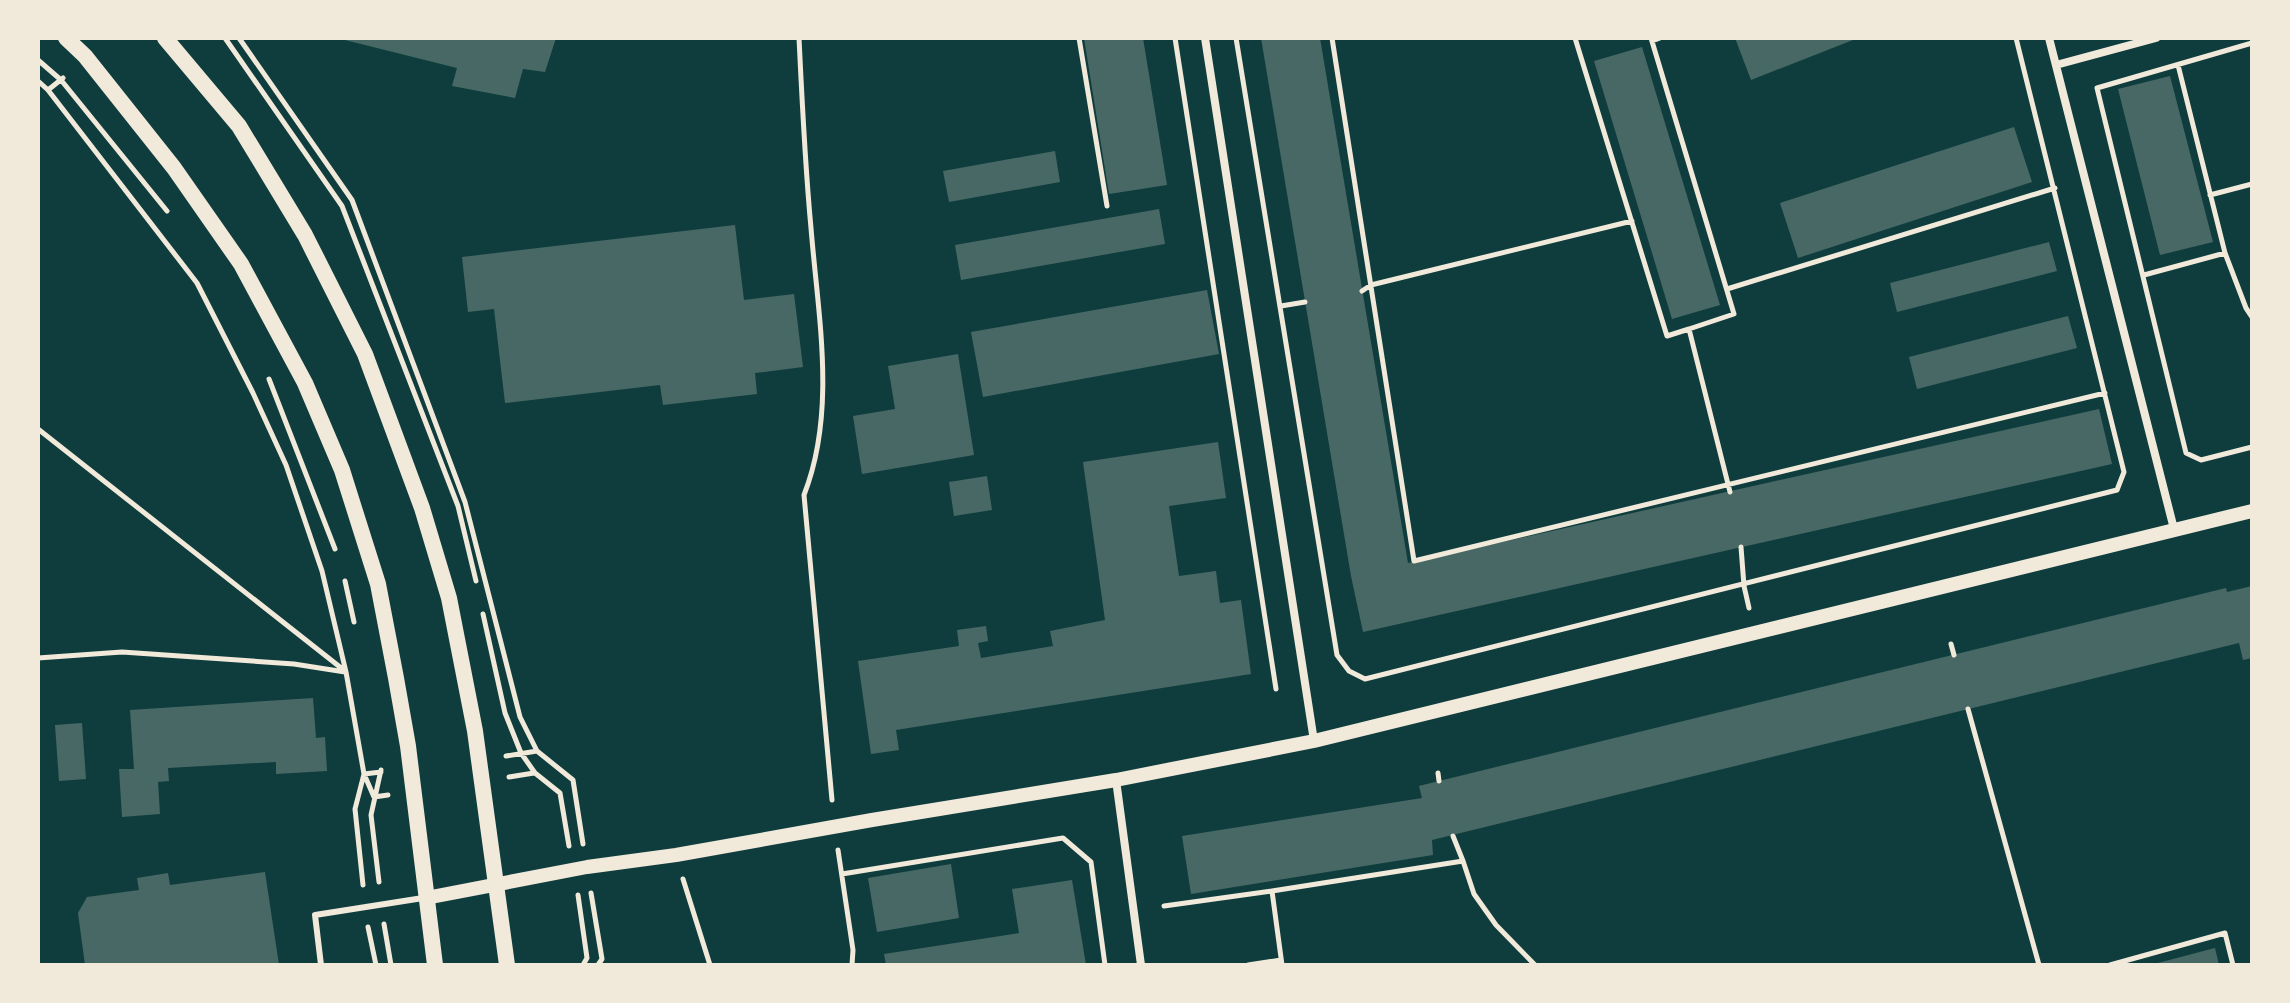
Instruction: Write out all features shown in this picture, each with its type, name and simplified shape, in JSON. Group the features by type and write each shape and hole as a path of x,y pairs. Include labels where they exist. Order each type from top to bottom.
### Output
{"main road":[{"path":"66,38 85,56 174,168 241,264 305,383 342,470 378,584 408,746 435,965"},
{"path":"165,38 239,126 305,235 365,354 422,508 449,598 475,731 507,965"}],"street":[{"path":"1205,38 1314,741"},
{"path":"2049,38 2174,529"},
{"path":"2056,65 2156,38"},
{"path":"426,898 587,867 676,855 1116,780 1314,741 2252,511"},
{"path":"1116,780 1141,965"}],"lane":[{"path":"321,965 315,915 426,898"}],"path":[{"path":"239,38 352,200 465,502 520,717 537,751 573,780 602,959 598,965"},
{"path":"799,38 807,186 824,386 816,465 804,495 835,828 853,950 852,965"},
{"path":"1079,38 1107,206"},
{"path":"1175,38 1276,689"},
{"path":"1236,38 1337,655 1349,671 1365,679 2117,490 2124,472 2016,38"},
{"path":"1332,38 1414,561 1729,488 2105,393"},
{"path":"1575,38 1667,336 1734,314 1652,39 1660,38"},
{"path":"2252,43 2097,88 2186,453 2201,460 2252,447"},
{"path":"38,60 61,80 174,219"},
{"path":"2178,65 2225,253 2252,317"},
{"path":"38,81 178,259 204,297 253,393 286,465 322,571 346,672 364,774 374,797"},
{"path":"2210,195 2252,184"},
{"path":"1727,289 2055,188"},
{"path":"1362,291 1371,285 1632,221"},
{"path":"2144,275 2225,253"},
{"path":"1281,306 1305,302"},
{"path":"1689,329 1729,488"},
{"path":"264,368 337,555"},
{"path":"38,429 346,672"},
{"path":"1741,547 1744,586 1755,632"},
{"path":"343,569 356,631"},
{"path":"1951,644 1954,655"},
{"path":"38,658 122,652 294,664 346,672"},
{"path":"1968,709 2039,965"},
{"path":"379,759 381,772 371,815 391,965"},
{"path":"364,774 381,772"},
{"path":"1438,773 1439,781"},
{"path":"364,774 355,809 365,909 376,965"},
{"path":"1453,836 1474,894 1496,925 1535,965"},
{"path":"842,874 1063,838 1091,862 1105,965"},
{"path":"676,855 710,965"},
{"path":"1164,906 1463,861"},
{"path":"1248,965 1282,963 1272,891"},
{"path":"2110,965 2225,933 2233,965"}],"building":[{"path":"337,38 556,38 545,72 523,69 515,98 452,86 457,68"},
{"path":"1084,38 1143,38 1167,185 1109,194"},
{"path":"1261,38 1320,38 1408,563 2099,409 2112,464 1363,632"},
{"path":"1735,38 1858,38 1751,80"},
{"path":"1642,47 1720,305 1672,319 1594,61"},
{"path":"2170,76 2213,242 2160,255 2118,89"},
{"path":"2014,127 2032,182 1798,258 1780,203"},
{"path":"1055,151 1060,182 949,202 943,171"},
{"path":"1159,209 1165,244 961,280 955,245"},
{"path":"735,225 744,300 794,294 803,367 755,373 757,394 663,405 660,385 505,403 494,309 468,312 462,257"},
{"path":"2049,242 2057,271 1897,312 1890,283"},
{"path":"1207,290 1219,354 983,397 971,332"},
{"path":"2068,316 2077,348 1917,389 1909,357"},
{"path":"958,354 974,455 862,474 853,416 895,409 888,366"},
{"path":"1218,442 1226,498 1169,506 1179,576 1216,571 1220,603 1241,600 1251,674 896,730 899,750 871,754 858,661 959,646 957,630 986,626 988,641 978,643 981,658 1053,646 1050,631 1105,620 1083,462"},
{"path":"987,476 992,510 954,516 949,482"},
{"path":"2252,586 2252,658 2243,660 2239,643 1432,840 1433,855 1191,894 1182,836 1422,798 1419,786 2226,588 2227,592"},
{"path":"313,698 316,738 325,737 327,771 276,774 276,762 168,768 169,781 158,782 160,814 122,817 119,769 134,769 130,710"},
{"path":"82,723 86,779 59,781 55,725"},
{"path":"951,864 959,918 877,932 868,878"},
{"path":"265,872 279,965 85,965 78,913 87,897 139,890 137,878 168,873 170,885"},
{"path":"1072,880 1086,965 886,965 884,954 1019,933 1012,889"},
{"path":"2215,948 2219,965 2154,965 2154,964"}]}
